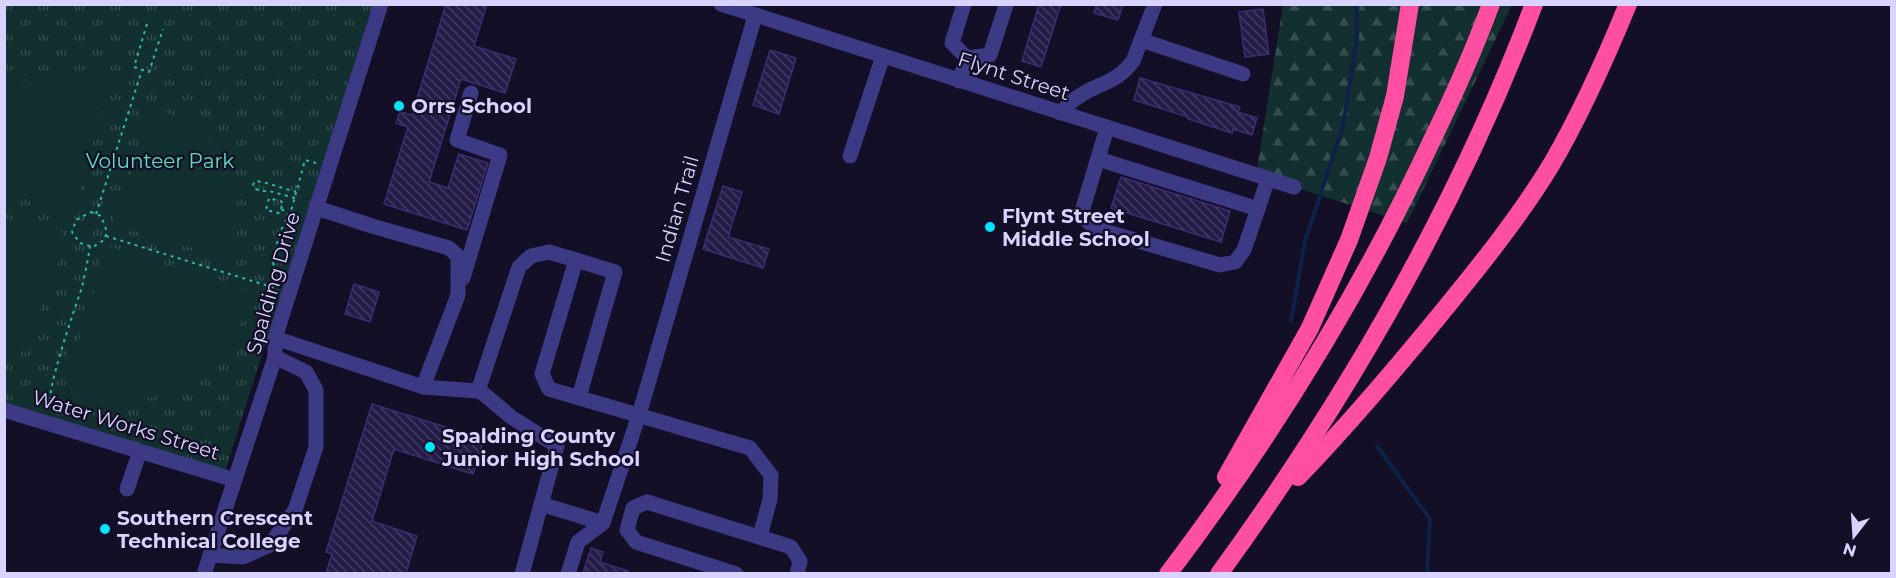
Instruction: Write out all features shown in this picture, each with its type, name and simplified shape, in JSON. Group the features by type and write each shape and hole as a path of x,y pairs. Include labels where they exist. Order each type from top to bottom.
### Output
{"highway":[{"path":"1193,540 1310,328 1349,240 1391,112 1410,4"},
{"path":"1168,573 1251,459 1342,314 1414,178 1453,96 1491,4"},
{"path":"1219,573 1265,510 1329,414 1378,332 1412,270 1490,112 1534,4"},
{"path":"1265,510 1355,417 1508,229 1546,172 1576,119 1608,55 1628,4"}],"street":[{"name":"Spalding Drive","path":"204,573 274,357 275,338 381,4"},
{"name":"Flynt Street","path":"721,4 1293,187"},
{"path":"964,4 952,43 967,58"},
{"path":"1060,113 1077,97 1119,77 1133,61 1155,4"},
{"path":"967,58 990,55 1006,5"},
{"name":"Indian Trail","path":"603,523 639,415 755,16"},
{"path":"1141,40 1243,74"},
{"path":"850,156 883,56"},
{"path":"959,81 967,58"},
{"path":"423,387 458,295 500,155 458,140 471,93"},
{"path":"1107,128 1083,208 1085,218 1094,228 1220,265 1234,262 1244,250 1268,179"},
{"path":"1098,159 1258,209"},
{"path":"317,208 449,248 458,255 458,295"},
{"path":"478,391 519,267 531,256 549,252 615,272 579,397"},
{"path":"576,260 542,374 549,389 750,448 771,475 770,499 760,536"},
{"path":"275,338 423,387 478,391 511,417 557,446 522,573"},
{"path":"210,555 243,557 270,545 295,510 316,447 316,390 306,372 274,357"},
{"name":"Water Works Street","path":"4,410 235,480"},
{"path":"127,489 140,451"},
{"path":"736,573 636,543 627,530 633,508 647,502 791,547 800,561 797,573"},
{"path":"541,504 603,523"},
{"path":"568,573 578,542 603,523"}],"path":[{"path":"147,24 134,67 142,70 149,72 163,29"},
{"path":"96,214 142,70"},
{"path":"272,288 276,273 272,260 281,230 289,217 305,160 330,167"},
{"path":"295,198 260,191 253,184 255,181 263,182 296,192"},
{"path":"275,199 276,193"},
{"path":"269,198 283,201 281,209 279,213 266,210 269,198"},
{"path":"281,209 289,217"},
{"path":"91,212 101,216 107,232 106,236 93,247 80,243 72,232 76,220 91,212"},
{"path":"106,236 290,293"},
{"path":"51,410 48,402 53,380 82,285 90,246"}],"green space":[{"name":"Volunteer Park","path":"5,5 373,5 223,478 5,409"},
{"path":"1283,5 1512,5 1407,223 1256,175"},
{"path":"75,74 95,77 111,83 83,174 77,207 67,213 5,190 5,89 39,77"},
{"path":"151,108 186,122 213,146 223,160 235,194 237,213 236,235 230,259 141,232 120,230 112,217 125,192"},
{"path":"5,218 51,231 61,230 66,244 47,288 26,353 5,344"},
{"path":"112,247 136,257 252,294 243,318 231,339 216,358 198,374 178,387 156,396 133,402 87,403 62,395 97,281 102,252"}],"building":[{"path":"446,4 487,4 474,46 516,59 505,93 461,79 429,182 448,188 459,154 488,163 467,230 384,204 408,127 396,123 400,112 412,115"},
{"path":"1039,4 1061,4 1041,67 1022,61"},
{"path":"1097,4 1123,4 1118,20 1094,13"},
{"path":"1263,9 1269,54 1245,57 1239,12"},
{"path":"770,50 796,58 779,114 753,105"},
{"path":"1140,78 1240,107 1238,112 1257,118 1252,135 1233,129 1232,133 1134,100"},
{"path":"1121,177 1230,211 1221,242 1111,208"},
{"path":"723,186 742,192 728,237 769,249 763,268 703,249"},
{"path":"354,284 379,292 370,322 345,314"},
{"path":"372,404 484,439 473,474 394,449 372,521 417,536 406,573 326,573 332,554 326,552"},
{"path":"591,548 603,552 600,562 628,571 628,573 583,573"}],"waterway":[{"path":"1291,321 1305,241 1343,126 1357,38 1357,4"},
{"path":"1377,446 1430,519 1427,574"}],"place":[{"name":"Orrs School","path":"399,106"},
{"name":"Flynt Street Middle School","path":"990,227"},
{"name":"Spalding County Junior High School","path":"430,447"},
{"name":"Southern Crescent Technical College","path":"105,529"}]}
